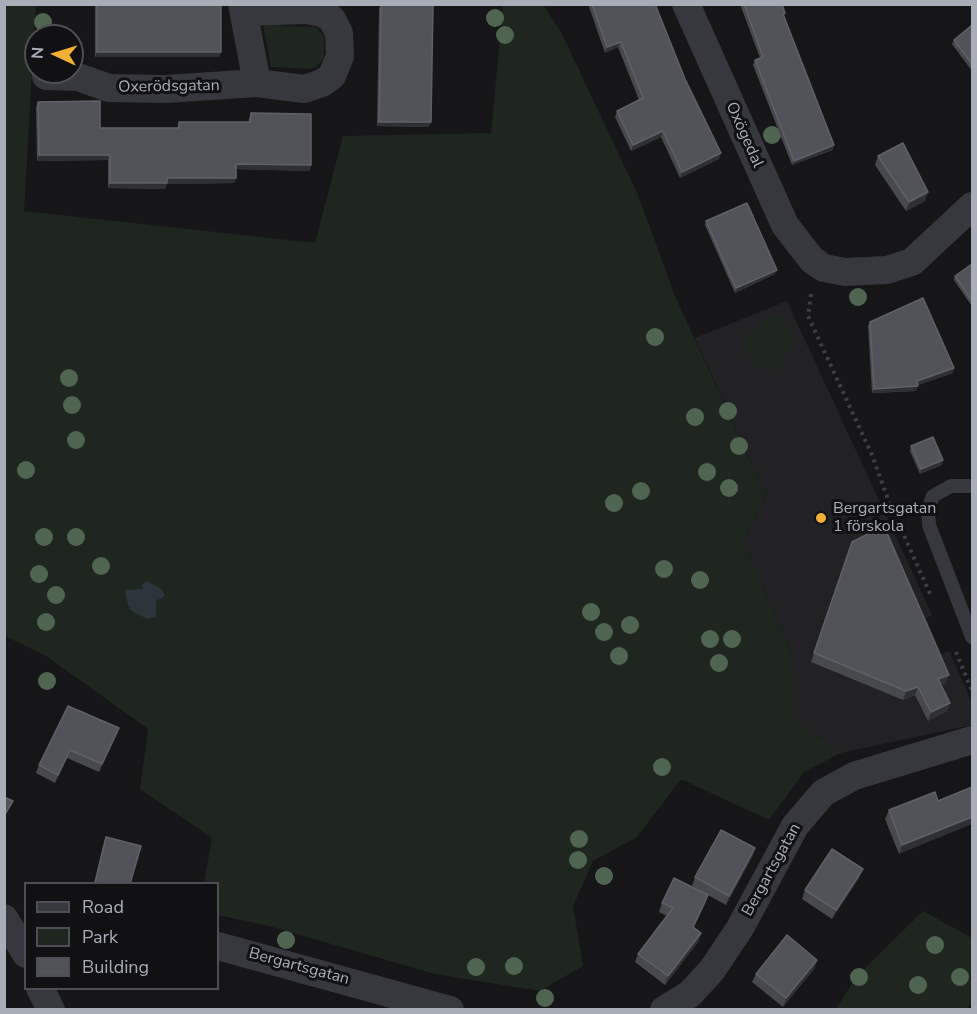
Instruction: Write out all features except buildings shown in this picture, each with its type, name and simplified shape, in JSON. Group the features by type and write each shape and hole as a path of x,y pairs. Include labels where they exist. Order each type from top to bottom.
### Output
{"street":[{"name":"Oxögedal","path":"686,4 784,225 812,260"},
{"name":"Oxerödsgatan","path":"84,79 109,88 166,90 257,83 304,89 322,83 332,76 340,56 339,33 332,19 322,13 307,10 243,8 257,83"},
{"path":"812,260 824,268 845,272 887,270 912,262 933,245 972,206"},
{"name":"Bergartsgatan","path":"664,1010 690,994 712,970 740,928 795,826 823,793 854,777 972,741"},
{"path":"4,918 19,949"},
{"name":"Bergartsgatan","path":"219,946 384,1000 450,1010"},
{"path":"41,990 51,1010"}],"lane":[{"path":"972,486 951,486 933,496 928,510 929,525 972,636"}],"path":[{"path":"812,260 813,282 808,316 872,455 889,502 932,598"},
{"path":"955,651 972,691"}],"shaded area":[{"name":"Bergartsgatan 1 förskola","path":"787,301 932,615 926,618 941,654 949,651 972,702 972,725 841,753 794,719 793,656 743,542 766,495 695,338"},
{"path":"146,581 162,589 165,596 156,601 156,617 147,619 132,611 128,605 125,590 143,589 141,585"}],"green space":[{"path":"4,5 36,5 35,24 24,24 24,84 31,84 24,211 315,243 343,136 491,133 503,5 543,5 561,32 638,195 675,296 766,495 743,542 793,656 794,719 841,753 804,772 769,820 681,779 637,837 593,861 573,906 583,966 540,991 435,974 269,926 219,915 219,882 204,882 212,838 140,789 148,729 46,656 5,636"},
{"path":"263,25 316,27 324,36 324,57 317,67 310,69 271,67"},
{"path":"781,313 797,347 782,353 786,366 782,369 754,368 745,343 746,333"},
{"path":"923,911 972,938 972,1002 967,1009 836,1009 857,976"}],"place":[{"name":"Bergartsgatan 1 förskola","path":"821,518"}]}
